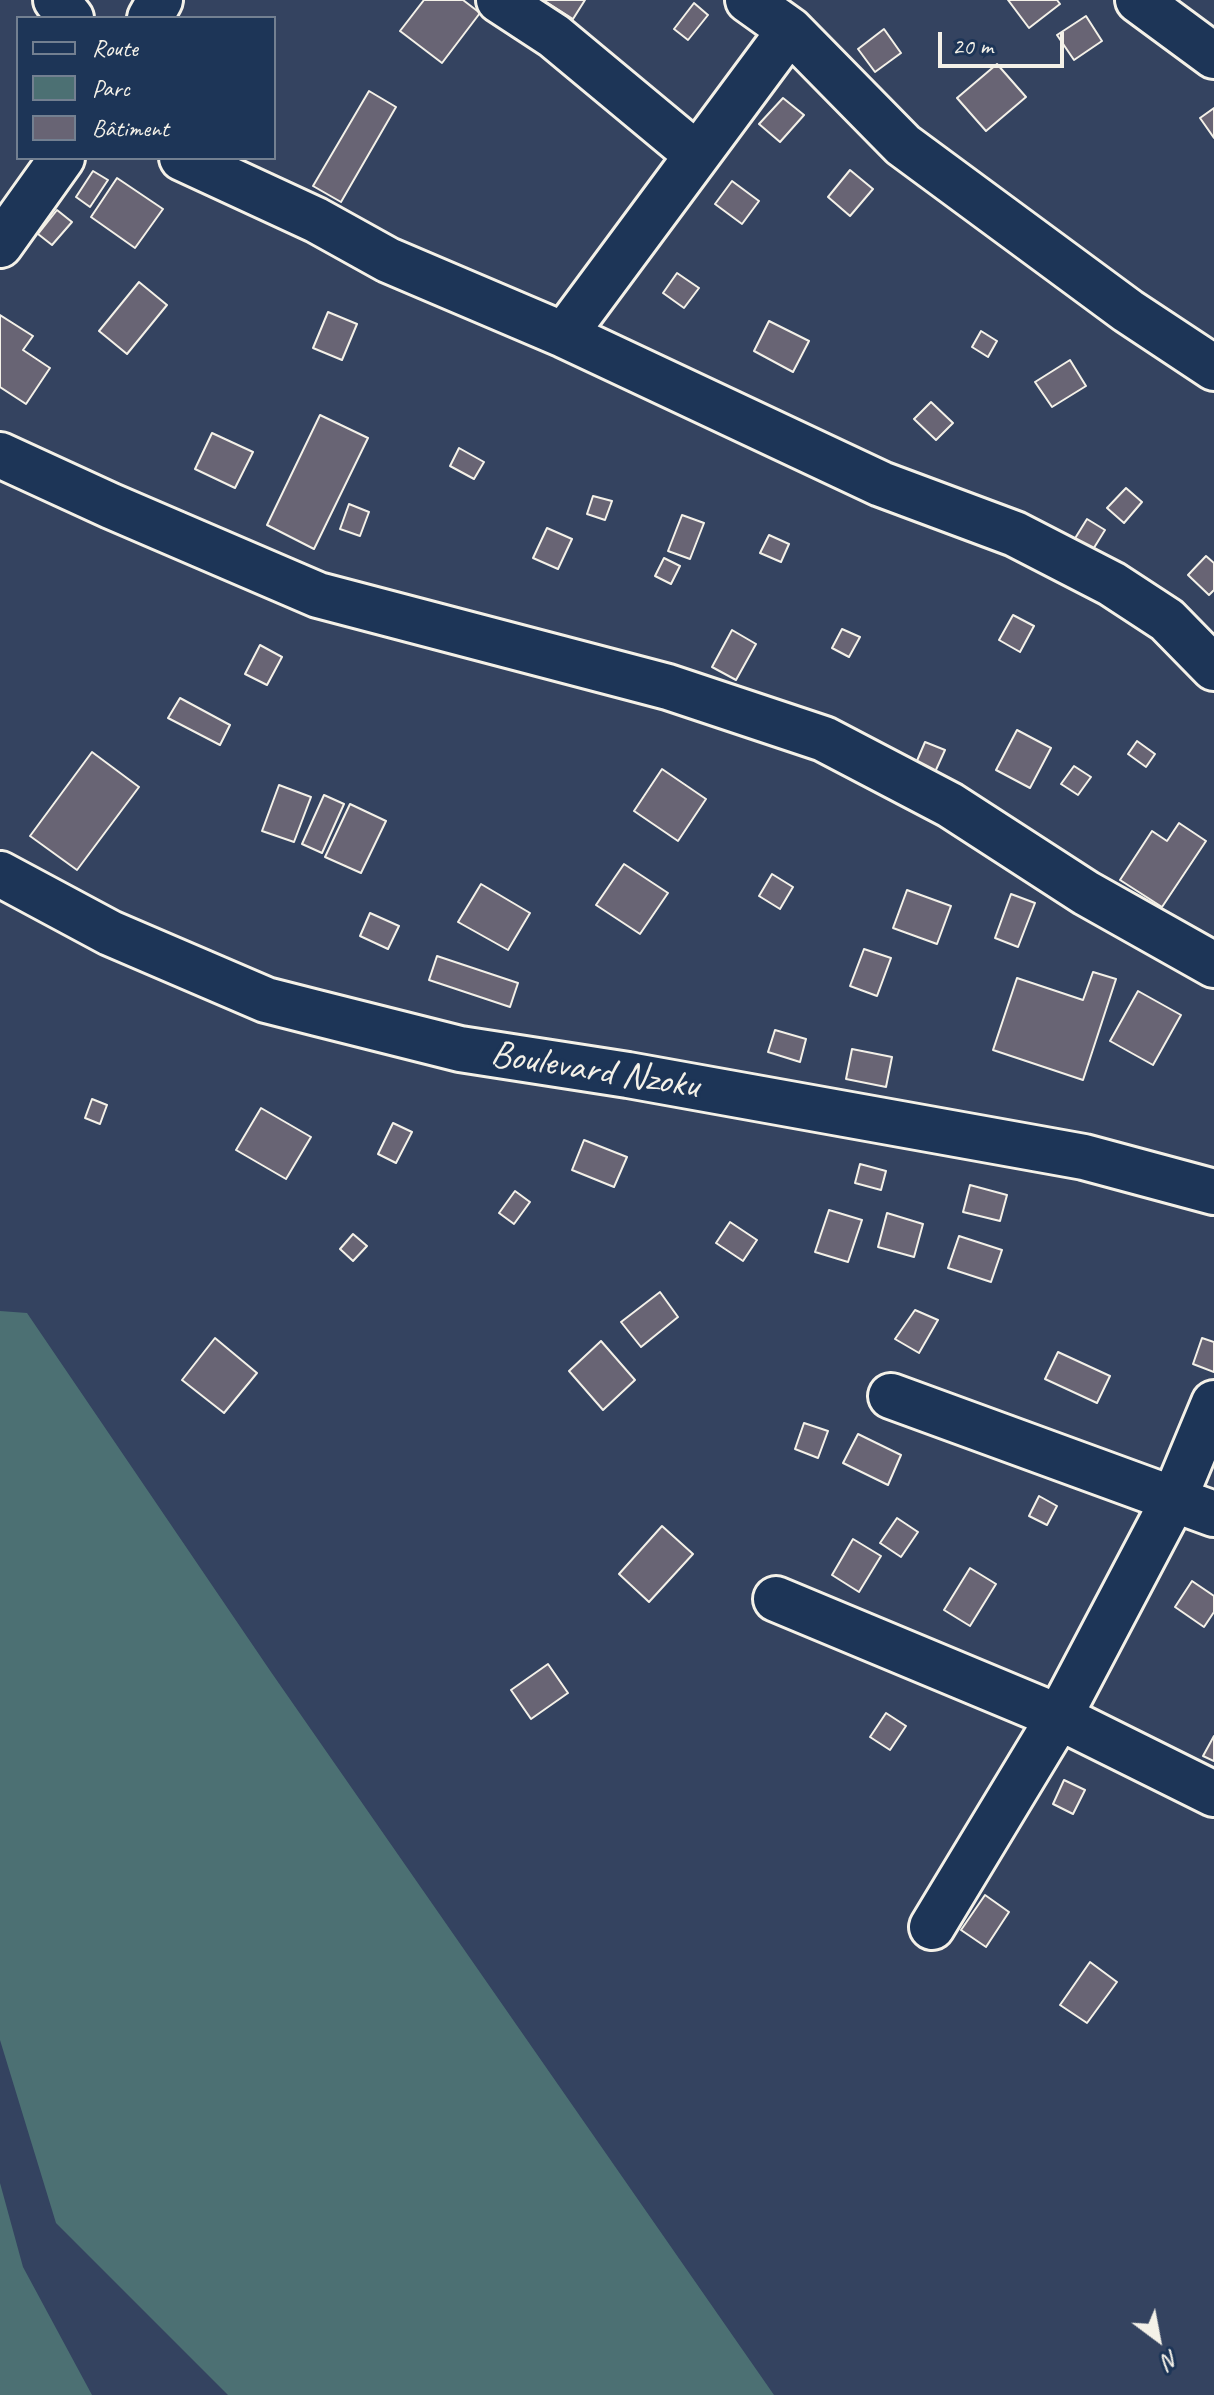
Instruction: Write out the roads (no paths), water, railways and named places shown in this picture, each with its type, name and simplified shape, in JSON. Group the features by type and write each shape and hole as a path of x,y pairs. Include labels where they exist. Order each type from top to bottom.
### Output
{"street":[{"path":"56,0 69,16"},
{"path":"499,0 554,36 697,155"},
{"path":"748,0 790,30 903,145 1128,311 1214,368"},
{"path":"1138,0 1214,56"},
{"path":"564,335 790,30"},
{"path":"0,245 61,160"},
{"path":"186,160 302,214 388,260 564,335 881,484 1029,541 1112,584 1167,620 1214,668"},
{"path":"0,455 318,595 668,687 824,739 950,805 1086,893 1214,965"},
{"name":"Boulevard Nzoku","path":"0,874 110,933 266,1000 460,1049 628,1075 1084,1157 1214,1192"},
{"path":"891,1396 1214,1514"},
{"path":"932,1927 1059,1717 1174,1499 1214,1403"},
{"path":"776,1599 1059,1717 1214,1794"}]}
